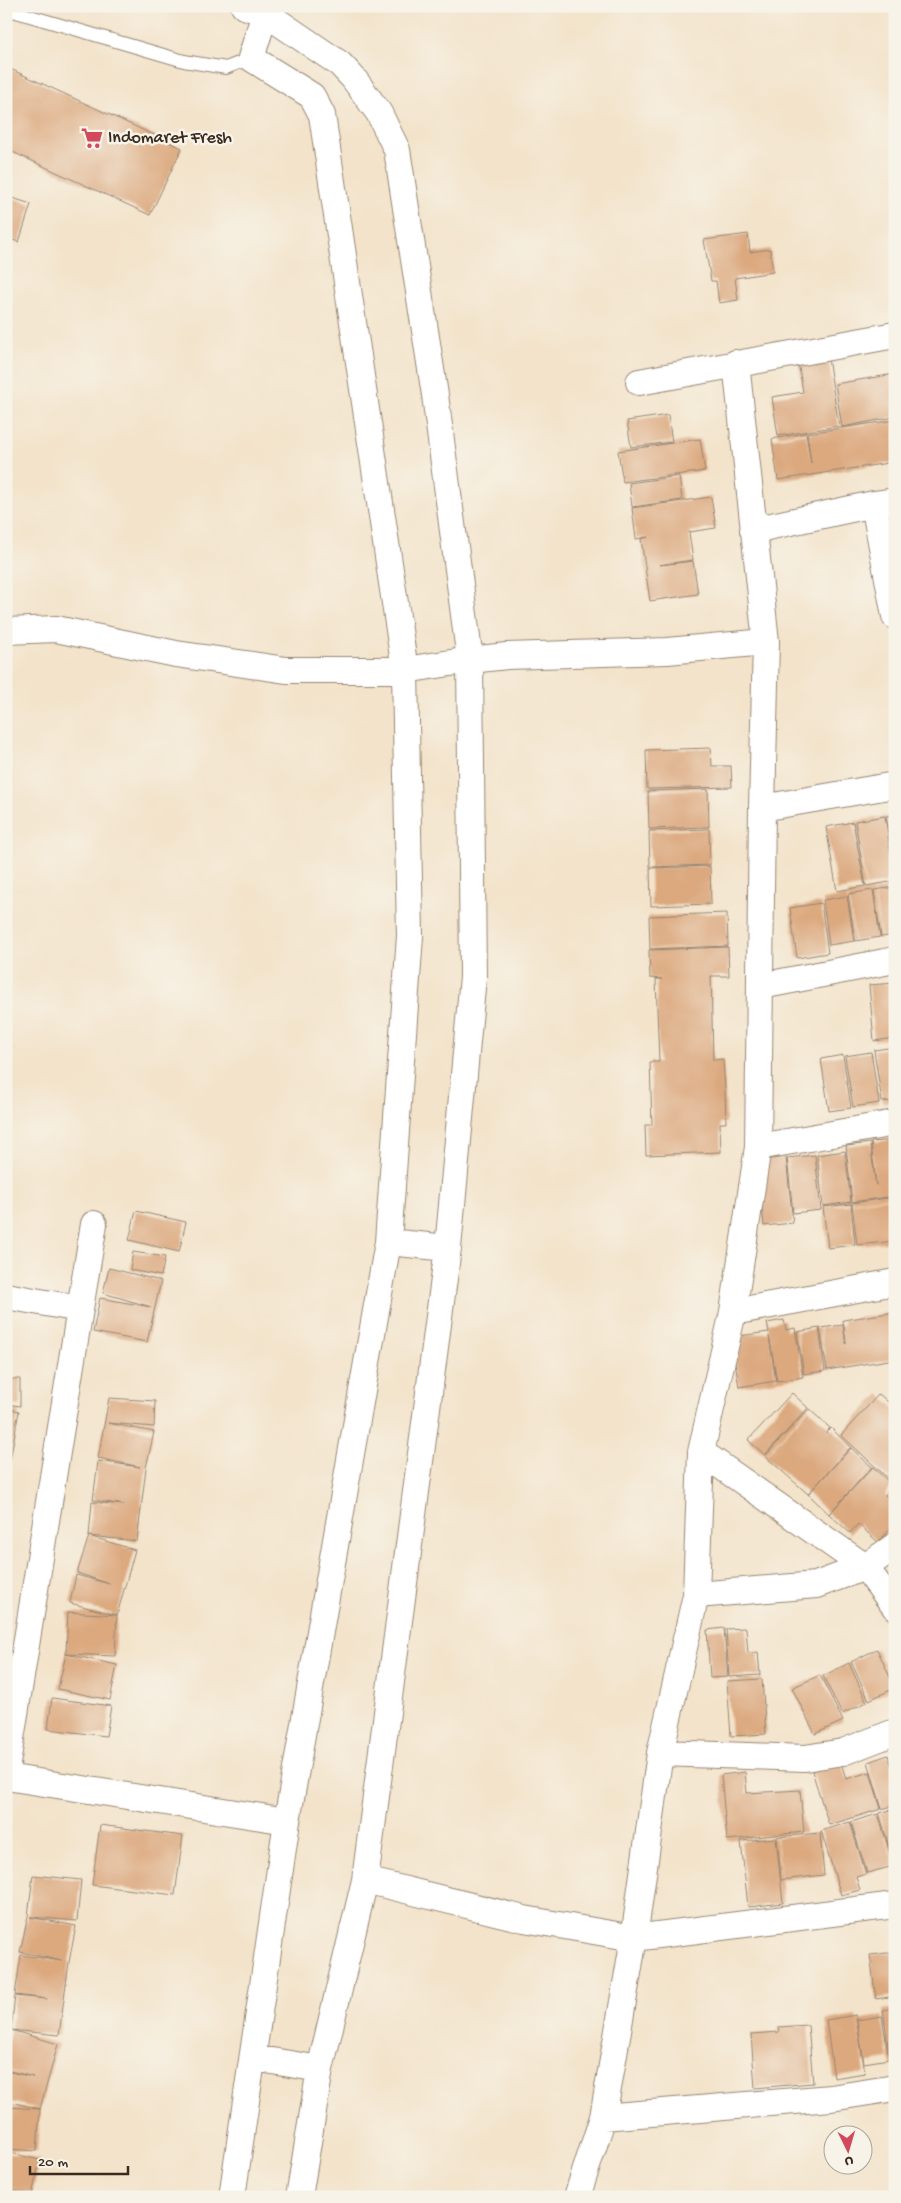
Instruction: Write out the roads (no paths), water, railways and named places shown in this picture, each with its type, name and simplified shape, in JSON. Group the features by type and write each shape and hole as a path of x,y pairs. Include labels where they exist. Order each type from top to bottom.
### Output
{"street":[{"path":"232,2197 254,2058 287,1821 388,1242 410,936 405,670 322,114 312,96 251,58 259,8 340,64 379,113 397,150 435,395 470,660 473,976 448,1248 365,1880 320,2069 299,2197"},
{"path":"639,382 895,335"},
{"path":"577,2197 603,2117 634,1938 660,1753 696,1595 702,1452 733,1312 758,1147 766,642 736,363"},
{"path":"753,530 884,502 895,616"},
{"path":"6,631 56,629 176,654 286,670 405,670 470,660 667,650 766,642"},
{"path":"762,808 895,785"},
{"path":"760,986 895,960"},
{"path":"758,1147 895,1124"},
{"path":"6,1770 94,1224"},
{"path":"388,1242 448,1248"},
{"path":"733,1312 895,1282"},
{"path":"6,1296 80,1309"},
{"path":"702,1452 865,1567 895,1607"},
{"path":"696,1595 816,1585 865,1567 895,1546"},
{"path":"660,1753 805,1758 843,1752 895,1732"},
{"path":"6,1777 287,1821"},
{"path":"365,1880 524,1919 634,1938 895,1905"},
{"path":"254,2058 320,2069"},
{"path":"603,2117 831,2098 895,2088"}],"lane":[{"path":"6,9 184,61 226,68 251,58"}],"place":[{"name":"Indomaret Fresh","path":"92,138"}]}
